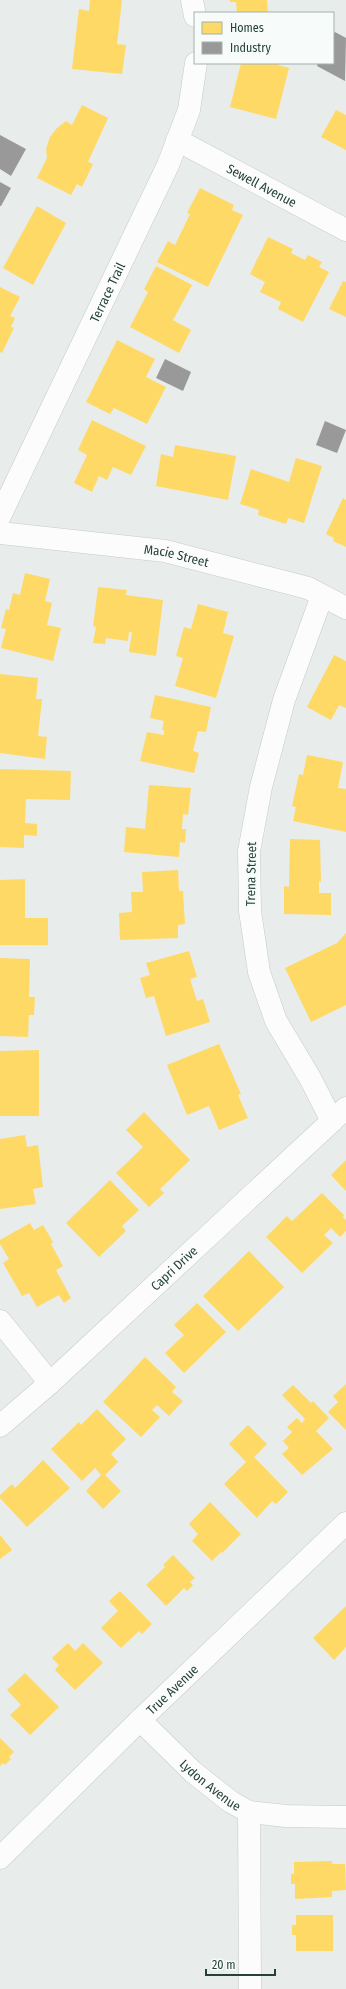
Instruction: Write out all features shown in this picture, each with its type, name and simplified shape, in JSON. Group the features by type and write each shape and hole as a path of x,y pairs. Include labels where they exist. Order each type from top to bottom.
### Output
{"street":[{"path":"192,0 194,12"},
{"name":"Terrace Trail","path":"0,516 168,164 189,110 196,64"},
{"name":"Sewell Avenue","path":"177,140 346,230"},
{"name":"Macie Street","path":"0,533 165,551 308,588 346,608"},
{"name":"Trena Street","path":"322,596 284,700 261,787 249,851 250,911 258,972 276,1021 310,1078 339,1114"},
{"name":"Capri Drive","path":"0,1426 50,1383 339,1114"},
{"path":"0,1321 50,1383"},
{"name":"True Avenue","path":"0,1858 140,1720 346,1523"},
{"name":"Lydon Avenue","path":"140,1720 193,1772 231,1802 249,1812 286,1816 346,1817"},
{"path":"249,1812 250,1989"}],"building: Homes":[{"path":"90,0 122,0 117,44 126,45 122,74 72,69 79,9 89,11"},
{"path":"230,0 267,0 268,12 237,12 236,2 230,2"},
{"path":"241,64 278,64 289,68 276,119 230,107"},
{"path":"82,105 108,118 88,162 93,164 82,187 77,184 71,195 37,178 47,158 46,149 50,137 57,128 66,121 72,125"},
{"path":"336,110 346,115 346,150 321,137"},
{"path":"200,188 234,205 232,210 243,215 208,287 157,262 168,241 175,245 190,214 187,213"},
{"path":"37,206 66,223 33,285 3,268"},
{"path":"268,237 293,249 291,253 305,260 308,255 322,262 319,267 329,272 303,322 278,309 281,302 260,292 265,282 250,274"},
{"path":"156,266 192,285 173,320 191,330 179,353 130,327 148,292 144,289"},
{"path":"343,281 346,282 346,317 329,309"},
{"path":"0,287 20,297 10,316 15,318 11,327 14,328 2,353 0,352"},
{"path":"117,340 155,359 146,377 166,387 147,424 114,408 110,414 86,402"},
{"path":"92,420 146,446 131,475 113,467 107,480 99,476 92,492 74,483 87,455 78,450"},
{"path":"175,445 236,456 228,500 156,486 161,454 173,457"},
{"path":"296,458 322,466 304,523 288,518 286,524 258,515 259,510 240,504 251,469 289,482"},
{"path":"343,498 346,500 346,547 333,541 334,538 326,534"},
{"path":"25,573 50,579 45,601 52,603 47,625 61,628 53,661 1,648 6,629 1,628 6,609 9,610 13,593 20,595"},
{"path":"98,587 127,590 126,595 163,600 156,656 129,652 132,632 129,632 128,641 106,638 105,644 93,643 96,627 93,626"},
{"path":"198,604 228,612 223,633 234,636 216,698 175,686 183,658 176,656 184,627 191,629"},
{"path":"334,655 346,661 346,708 339,705 331,720 307,707"},
{"path":"0,674 38,678 36,699 42,699 38,736 47,737 45,759 0,753"},
{"path":"155,695 211,707 206,732 198,731 193,751 199,753 194,773 140,761 147,732 164,735 164,730 162,730 164,721 150,718"},
{"path":"307,755 343,762 338,788 346,789 346,832 293,821 296,807 292,806 299,774 303,775"},
{"path":"0,769 71,771 70,800 26,799 25,823 37,824 37,836 24,835 24,848 0,847"},
{"path":"149,785 191,788 188,815 183,814 182,829 186,829 185,843 180,842 179,857 124,852 126,827 145,829"},
{"path":"290,839 320,840 321,882 319,881 319,893 331,893 331,915 284,914 284,886 289,887"},
{"path":"178,870 179,891 183,891 185,924 178,925 178,938 120,940 119,913 132,912 131,892 143,892 142,872"},
{"path":"25,879 25,918 48,918 48,945 0,945 0,880"},
{"path":"346,933 346,1005 311,1022 285,968 337,943"},
{"path":"189,951 197,977 190,979 197,1001 203,999 210,1022 166,1036 154,996 146,998 140,978 150,975 146,963"},
{"path":"0,958 30,959 29,997 35,997 34,1015 29,1015 28,1037 0,1036"},
{"path":"219,1044 241,1094 238,1095 248,1118 219,1130 209,1106 187,1115 167,1065"},
{"path":"39,1050 39,1116 0,1116 0,1051"},
{"path":"144,1112 190,1160 160,1189 164,1193 149,1207 116,1173 143,1147 126,1130"},
{"path":"25,1135 27,1147 38,1145 43,1187 33,1189 36,1204 0,1209 0,1139"},
{"path":"346,1160 346,1191 331,1175"},
{"path":"110,1180 139,1210 122,1226 126,1231 99,1257 66,1223"},
{"path":"322,1193 344,1215 343,1217 346,1220 346,1231 340,1237 331,1228 324,1235 333,1243 302,1273 266,1237 287,1216 292,1221"},
{"path":"30,1223 34,1230 43,1225 53,1242 51,1244 63,1266 56,1270 71,1298 64,1303 59,1295 37,1307 29,1293 22,1296 3,1263 9,1259 0,1244 0,1240"},
{"path":"249,1251 284,1287 238,1331 203,1296"},
{"path":"197,1303 226,1332 184,1373 165,1353 184,1335 174,1325"},
{"path":"145,1357 176,1387 172,1392 183,1401 169,1416 157,1405 152,1410 160,1417 141,1437 103,1402"},
{"path":"346,1384 346,1430 328,1412 338,1402 333,1396"},
{"path":"293,1385 311,1403 313,1401 329,1418 316,1431 333,1449 302,1475 282,1454 289,1448 283,1441 292,1432 287,1427 297,1418 302,1423 305,1419 282,1395"},
{"path":"97,1409 126,1439 111,1454 118,1462 105,1475 121,1491 103,1509 86,1491 101,1475 95,1468 82,1481 51,1449 79,1422 81,1425"},
{"path":"248,1425 267,1444 254,1457 288,1492 276,1504 272,1501 257,1518 224,1484 246,1462 229,1444"},
{"path":"43,1460 70,1488 27,1527 0,1498 0,1495 12,1484 15,1488"},
{"path":"210,1502 241,1534 212,1561 192,1541 198,1534 189,1524"},
{"path":"0,1535 12,1550 0,1559"},
{"path":"173,1555 195,1578 190,1582 193,1585 187,1591 184,1588 166,1606 146,1585 165,1567 163,1565"},
{"path":"120,1591 152,1624 142,1634 139,1631 121,1648 101,1628 118,1611 109,1601"},
{"path":"346,1606 346,1647 334,1660 313,1638"},
{"path":"68,1643 75,1651 83,1643 103,1663 75,1690 55,1670 59,1665 52,1658"},
{"path":"25,1673 59,1707 30,1735 10,1715 21,1705 7,1690"},
{"path":"0,1738 14,1752 9,1757 11,1759 5,1765 3,1763 0,1766"},
{"path":"332,1861 332,1864 345,1864 346,1890 332,1891 332,1897 295,1899 295,1884 291,1884 291,1874 294,1874 294,1862"},
{"path":"296,1915 333,1915 333,1951 296,1951 296,1935 292,1935 292,1925 296,1925"}],"building: Industry":[{"path":"335,32 346,38 345,81 317,66 318,64 334,64"},
{"path":"0,135 26,149 11,176 0,169"},
{"path":"0,182 11,188 1,206 0,206"},
{"path":"165,359 191,372 183,391 156,378"},
{"path":"325,421 346,430 337,453 316,445"}]}
